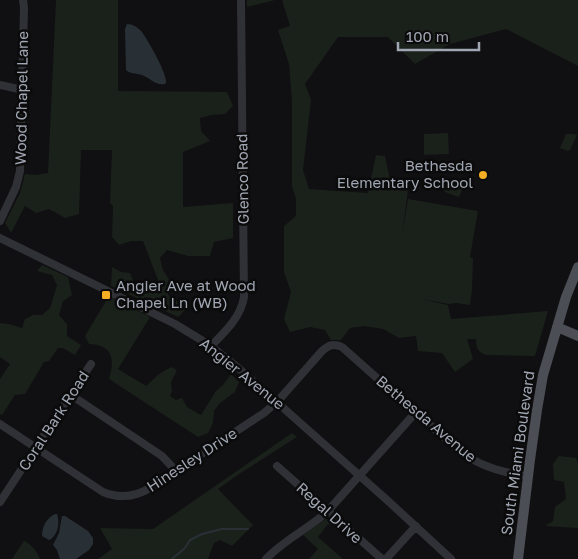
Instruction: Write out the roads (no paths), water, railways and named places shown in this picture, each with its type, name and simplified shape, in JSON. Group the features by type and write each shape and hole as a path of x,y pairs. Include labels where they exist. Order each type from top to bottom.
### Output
{"main road":[{"name":"South Miami Boulevard","path":"518,559 540,392 557,326 578,267"},
{"path":"557,326 578,336"}],"street":[{"name":"Wood Chapel Lane","path":"0,221 16,187 20,171 23,90 23,0"},
{"name":"Glenco Road","path":"210,346 234,321 241,309 244,297 241,0"},
{"path":"0,85 23,90"},
{"name":"Angier Avenue","path":"0,238 163,317 210,346 236,366 360,475 451,559"},
{"name":"Hinesley Drive","path":"0,424 103,492 116,496 134,496 143,493 259,417 277,402 322,351 330,345 334,345"},
{"name":"Bethesda Avenue","path":"334,345 342,347 457,449 475,462 503,472 528,476"},
{"name":"Coral Bark Road","path":"0,502 91,364"},
{"path":"71,395 162,456 176,471"},
{"path":"266,559 280,546 328,512 416,412"},
{"name":"Regal Drive","path":"277,466 382,559"},
{"path":"386,559 416,526"}],"waterway":[{"path":"172,559 185,548 190,540 202,534 222,529 248,529"}],"place":[{"name":"Bethesda Elementary School","path":"483,175"},
{"name":"Angier Ave at Wood Chapel Ln (WB)","path":"106,295"}]}
